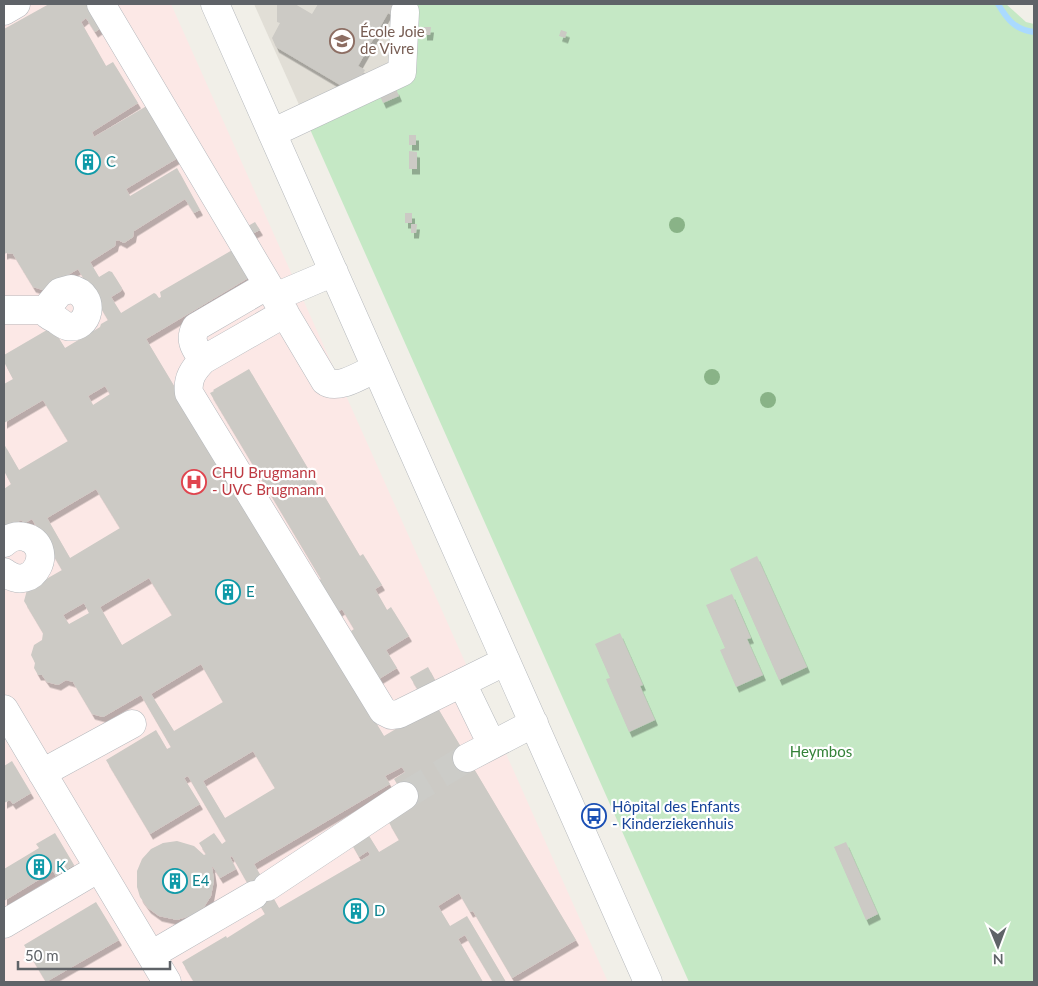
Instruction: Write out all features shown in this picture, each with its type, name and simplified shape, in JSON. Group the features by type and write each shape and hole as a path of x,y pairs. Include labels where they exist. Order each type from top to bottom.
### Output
{"street":[{"path":"4,11 16,4"},
{"path":"101,4 280,296 328,383 336,385 376,368"},
{"path":"215,4 648,982"},
{"path":"272,133 402,72 405,12"},
{"path":"334,272 280,296 196,328 193,333 193,344 204,360 197,366 189,378 188,386 192,399 383,711 391,716 399,714 506,661"},
{"path":"5,308 46,310"},
{"path":"4,543 15,536 30,538 35,543 41,557 36,570 31,576 16,579 4,572"},
{"path":"462,683 492,745"},
{"path":"4,709 167,982"},
{"path":"467,758 534,723"},
{"path":"42,773 132,724"},
{"path":"151,955 261,891 404,796"},
{"path":"4,924 99,868"}],"shaded area":[{"name":"CHU Brugmann - UVC Brugmann","path":"4,4 171,4 608,982 4,982"},
{"name":"École Joie de Vivre","path":"254,4 415,4 413,78 309,127"}],"green space":[{"name":"Heymbos","path":"415,4 1006,4 1026,22 1034,24 1034,982 689,982 309,127 413,78"}],"building":[{"path":"49,4 88,4 101,28 95,32 86,18 81,22 106,66 113,62 138,103 92,132 94,137 150,104 181,156 126,189 130,196 177,168 200,210 194,213 185,199 134,231 133,237 124,243 116,241 115,246 90,262 99,277 109,271 112,272 122,288 121,291 111,297 121,313 154,293 159,298 161,297 160,292 234,249 250,277 146,339 384,736 436,705 576,940 512,978 473,911 470,912 459,893 438,906 450,926 467,916 506,982 493,982 465,935 458,939 483,982 194,982 182,962 226,936 227,938 265,914 232,856 230,857 236,869 220,878 212,867 214,880 211,896 204,907 193,915 177,920 159,916 148,908 140,897 137,887 137,871 142,859 151,849 163,843 177,841 194,846 204,855 206,854 199,843 214,833 222,844 226,841 188,776 184,778 200,804 150,834 106,760 156,730 167,749 171,747 141,695 103,717 92,714 73,682 66,680 58,685 47,682 42,675 38,675 34,668 35,663 31,655 34,645 42,640 43,633 24,601 27,590 62,570 32,519 25,523 21,520 4,530 4,489 11,484 4,471 4,444 19,470 68,441 43,400 4,423 4,384 13,379 4,362 4,355 52,327 65,348 100,327 101,324 108,320 78,269 43,290 33,287 13,254 4,254 4,29","holes":["105,386 110,394 93,405 88,396","96,489 120,528 70,558 47,518","149,578 172,615 122,645 100,607","84,603 89,613 69,624 63,615","201,664 223,702 174,731 151,694","253,751 275,788 225,818 203,781","402,767 405,772 394,779 411,807 388,821 399,840 379,852 366,831 350,841 359,857 368,851 370,855 279,908 254,864 390,784 385,776"]},
{"path":"277,4 295,4 312,14 318,4 396,4 395,17 388,13 358,66 365,70 352,92 276,47 272,38 280,23 277,22"},
{"path":"424,27 431,27 430,35 424,35"},
{"path":"561,30 567,32 565,38 559,36"},
{"path":"396,89 399,96 383,103 380,96"},
{"path":"409,135 416,135 416,145 409,145"},
{"path":"409,151 417,152 417,169 409,169"},
{"path":"405,213 412,213 412,223 405,223"},
{"path":"255,222 260,230 252,234 248,226"},
{"path":"411,224 417,224 416,233 411,233"},
{"path":"249,369 360,556 363,554 382,585 375,589 387,610 391,607 409,636 386,650 397,668 379,679 351,631 354,629 342,609 338,612 319,580 321,579 210,393"},
{"path":"757,556 807,667 779,680 730,569"},
{"path":"732,594 751,638 747,639 763,675 736,687 720,650 725,648 706,605"},
{"path":"620,633 643,685 640,686 655,720 629,732 606,679 610,678 595,644"},
{"path":"428,667 435,680 418,690 410,677"},
{"path":"12,761 31,793 13,804 10,800 4,803 4,766"},
{"name":"K","path":"55,833 74,865 56,876 53,871 4,901 4,869 39,848 36,844"},
{"path":"846,842 878,914 866,920 834,847"},
{"path":"96,902 119,940 46,982 24,945"}],"waterway":[{"path":"998,4 1012,23 1022,29 1034,32"}],"tunnel":[{"path":"404,796 467,758"}],"place":[{"name":"École Joie de Vivre","path":"342,41"},
{"name":"C","path":"88,162"},
{"name":"CHU Brugmann - UVC Brugmann","path":"194,482"},
{"name":"E","path":"228,592"},
{"name":"Hôpital des Enfants - Kinderziekenhuis","path":"594,816"},
{"name":"K","path":"39,867"},
{"name":"E4","path":"175,881"},
{"name":"D","path":"356,911"}]}
